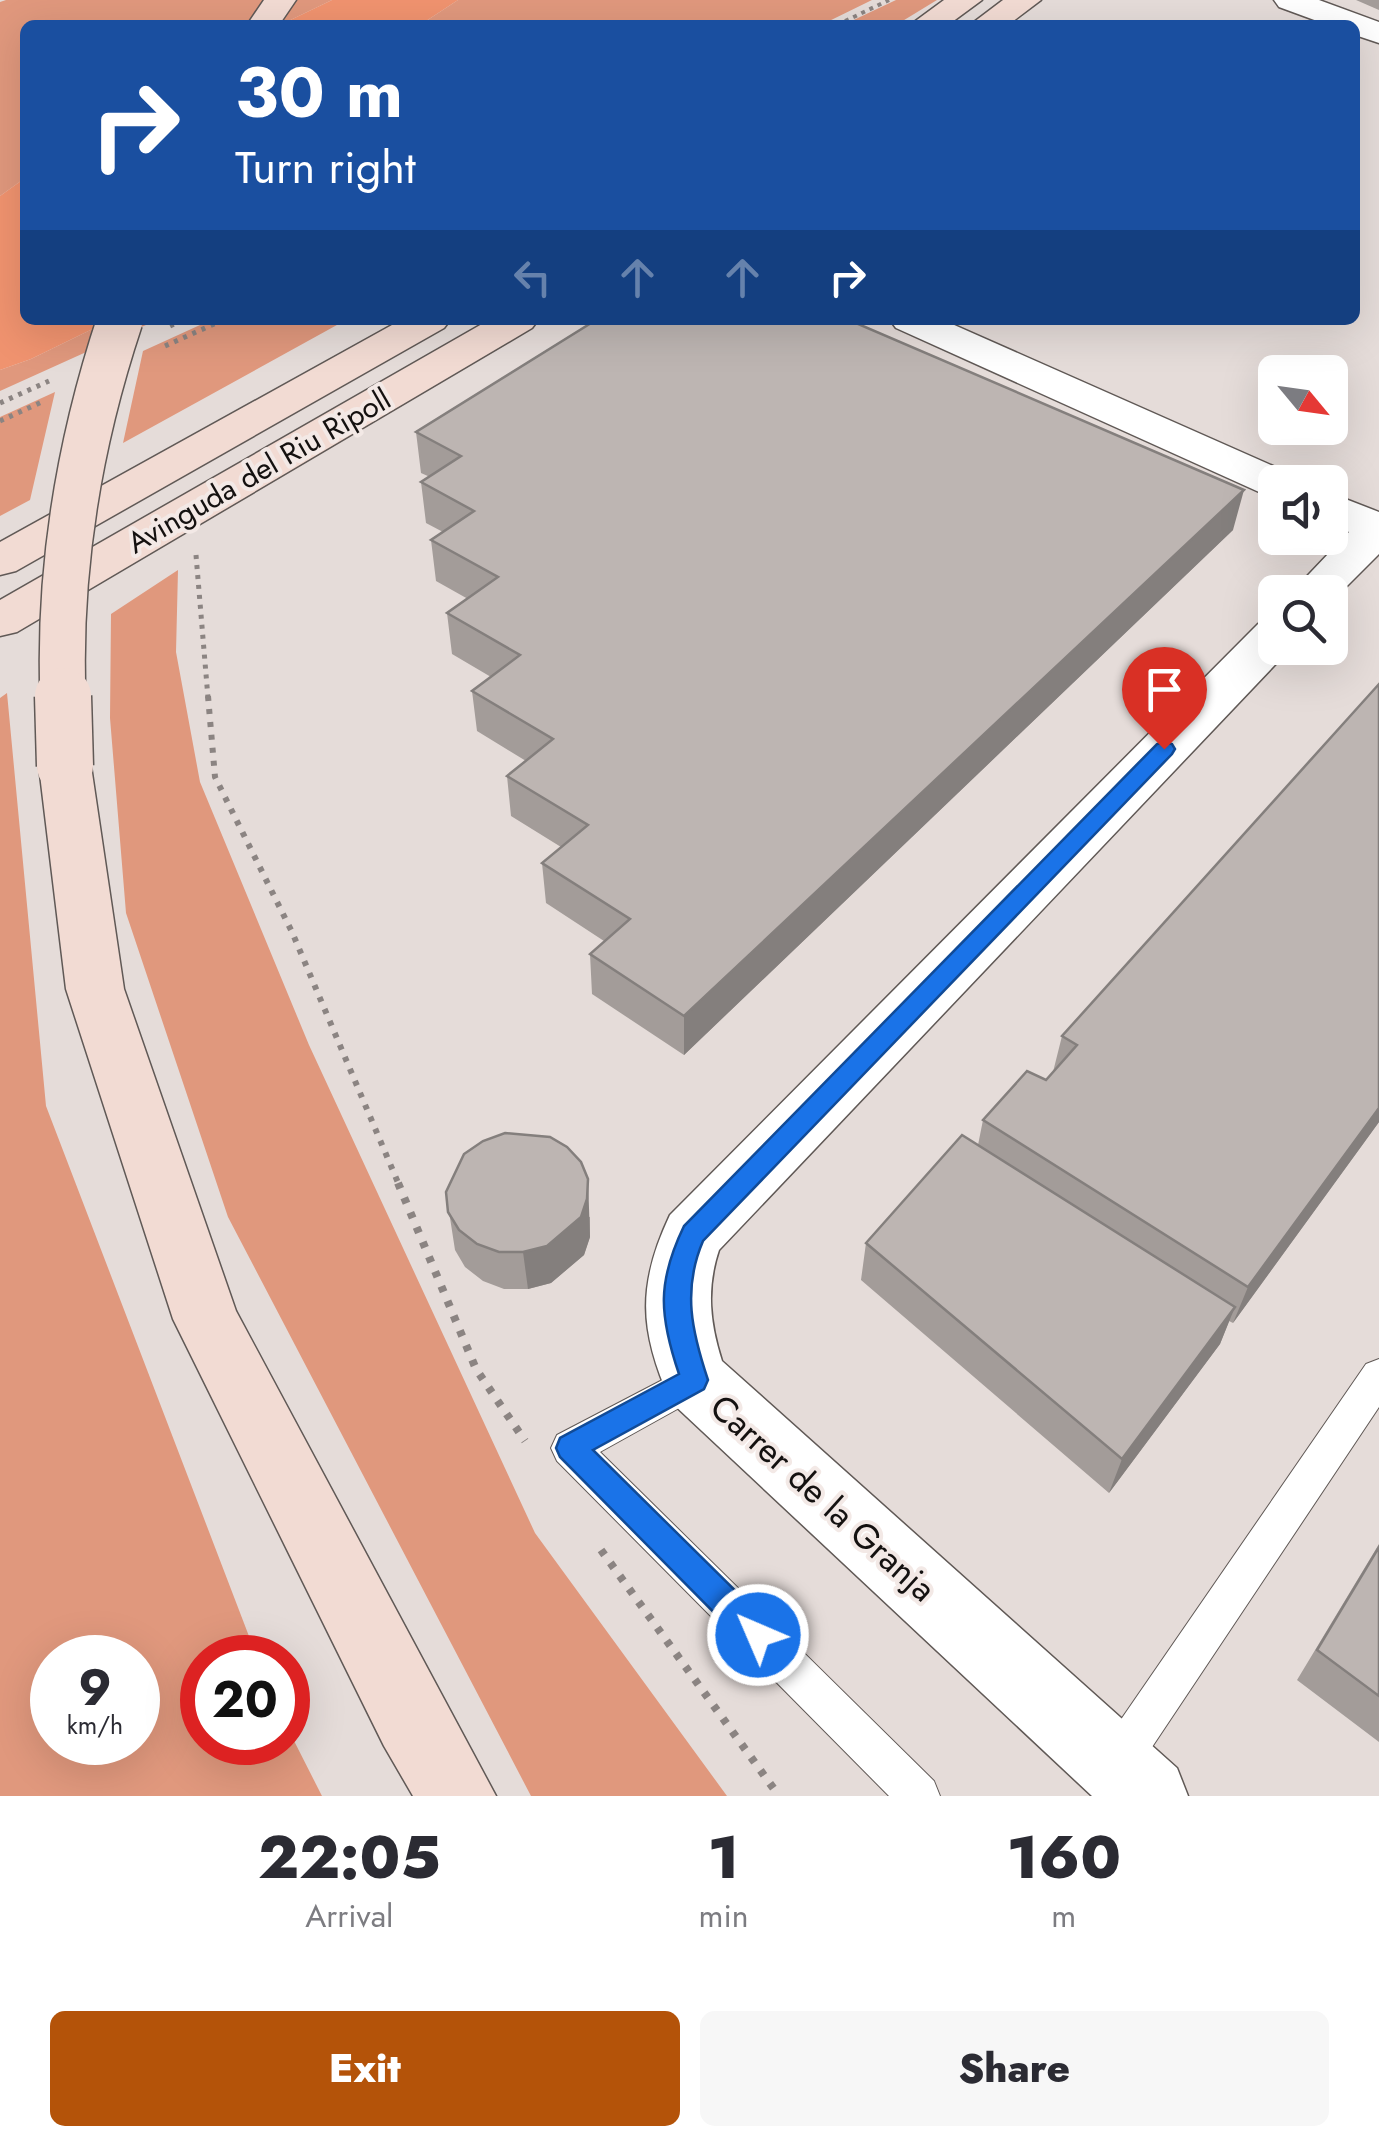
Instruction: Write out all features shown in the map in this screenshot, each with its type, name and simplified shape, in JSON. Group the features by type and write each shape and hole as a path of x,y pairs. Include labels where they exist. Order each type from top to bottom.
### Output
{"main road":[{"path":"934,20 966,0"},
{"path":"994,20 1025,0"},
{"path":"119,325 79,471 62,616 65,766 95,989 206,1319 410,1719 457,1796"},
{"name":"Avinguda del Riu Ripoll","path":"0,561 421,325"},
{"name":"Avinguda del Riu Ripoll","path":"0,622 509,325"}],"street":[{"path":"1290,0 1344,20"},
{"path":"921,325 1258,475"},
{"path":"1333,575 1379,529 1348,516"},
{"name":"Carrer de la Granja","path":"1132,1781 694,1380 680,1337 676,1306 679,1266 694,1234 1258,653"}],"lane":[{"path":"1132,1781 1379,1376"},
{"path":"694,1380 570,1448 919,1796"}],"path":[{"path":"848,20 889,0"},
{"path":"169,523 196,555 215,777 300,950 476,1370 530,1447"},
{"path":"594,1540 779,1796"}],"shaded area":[{"path":"332,0 290,20 20,20 20,182 0,196 0,2"},
{"path":"332,0 458,0 428,20 290,20"},
{"path":"458,0 872,0 831,20 428,20"},
{"path":"896,0 937,0 904,20 854,20"},
{"path":"20,182 20,325 101,325 0,370 0,196"},
{"path":"101,325 146,325 0,391 0,370"},
{"path":"200,325 337,325 123,443 143,351"},
{"path":"55,392 30,500 0,516 0,417"},
{"path":"178,570 176,652 200,782 309,1045 535,1533 727,1796 531,1796 228,1217 126,913 110,718 111,614"},
{"path":"7,693 46,1106 249,1635 180,1635 180,1765 306,1765 322,1796 0,1796 0,698"}],"building":[{"path":"588,325 861,325 1244,490 684,1016 590,954 630,919 542,863 588,825 507,776 553,739 472,691 520,655 447,613 498,577 431,540 474,511 421,482 461,456 416,432"},
{"path":"1379,684 1379,1108 1248,1287 983,1120 1027,1071 1046,1080 1077,1045 1062,1036"},
{"path":"505,1133 550,1137 581,1162 588,1179 581,1217 547,1246 499,1252 477,1244 459,1230 448,1212 446,1192 464,1154"},
{"path":"962,1135 1235,1307 1122,1459 866,1243"},
{"path":"1379,1547 1379,1696 1317,1650"}],"route":[{"path":"758,1635 570,1448 694,1380 680,1337 676,1306 679,1266 694,1234 1164,749"}]}
